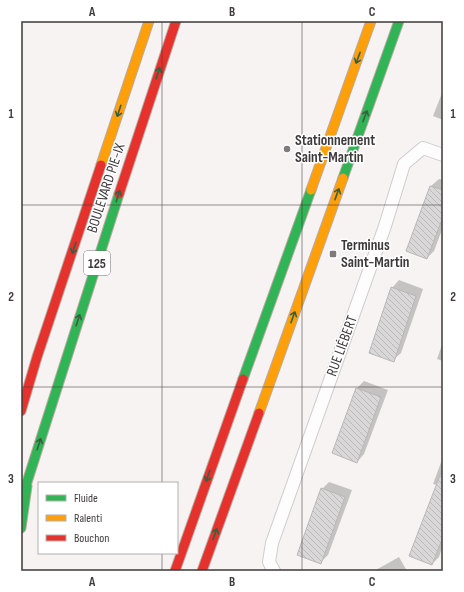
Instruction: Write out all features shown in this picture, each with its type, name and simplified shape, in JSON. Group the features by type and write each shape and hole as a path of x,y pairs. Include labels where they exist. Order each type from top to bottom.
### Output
{"highway":[{"name":"BOULEVARD PIE-IX","path":"21,411 37,357 150,21"},
{"name":"BOULEVARD PIE-IX","path":"21,501 176,21"},
{"path":"175,571 372,21"},
{"path":"202,571 399,21"},
{"path":"21,385 37,357"},
{"path":"21,528 28,481"}],"street":[{"name":"RUE LIÉBERT","path":"274,571 269,562 272,543 385,226 404,164 423,148 443,155"}],"building":[{"path":"430,186 443,190 443,217 427,259 406,251"},
{"path":"391,287 416,296 394,362 369,353"},
{"path":"356,388 381,397 357,463 332,453"},
{"path":"442,470 443,537 432,565 409,556"},
{"path":"321,488 345,497 321,564 297,555"}],"traffic: fast":[{"path":"343,178 399,21"},
{"path":"243,379 311,190"},
{"path":"21,501 119,194"},
{"path":"21,528 27,486"}],"traffic: slow":[{"path":"101,165 149,21"},
{"path":"311,190 371,21"},
{"path":"259,413 343,178"}],"traffic: jam":[{"path":"119,194 176,21"},
{"path":"21,411 37,357 101,165"},
{"path":"175,571 243,379"},
{"path":"202,571 259,413"}],"place":[{"name":"Stationnement Saint-Martin","path":"287,149"},
{"name":"Terminus Saint-Martin","path":"333,254"}]}
